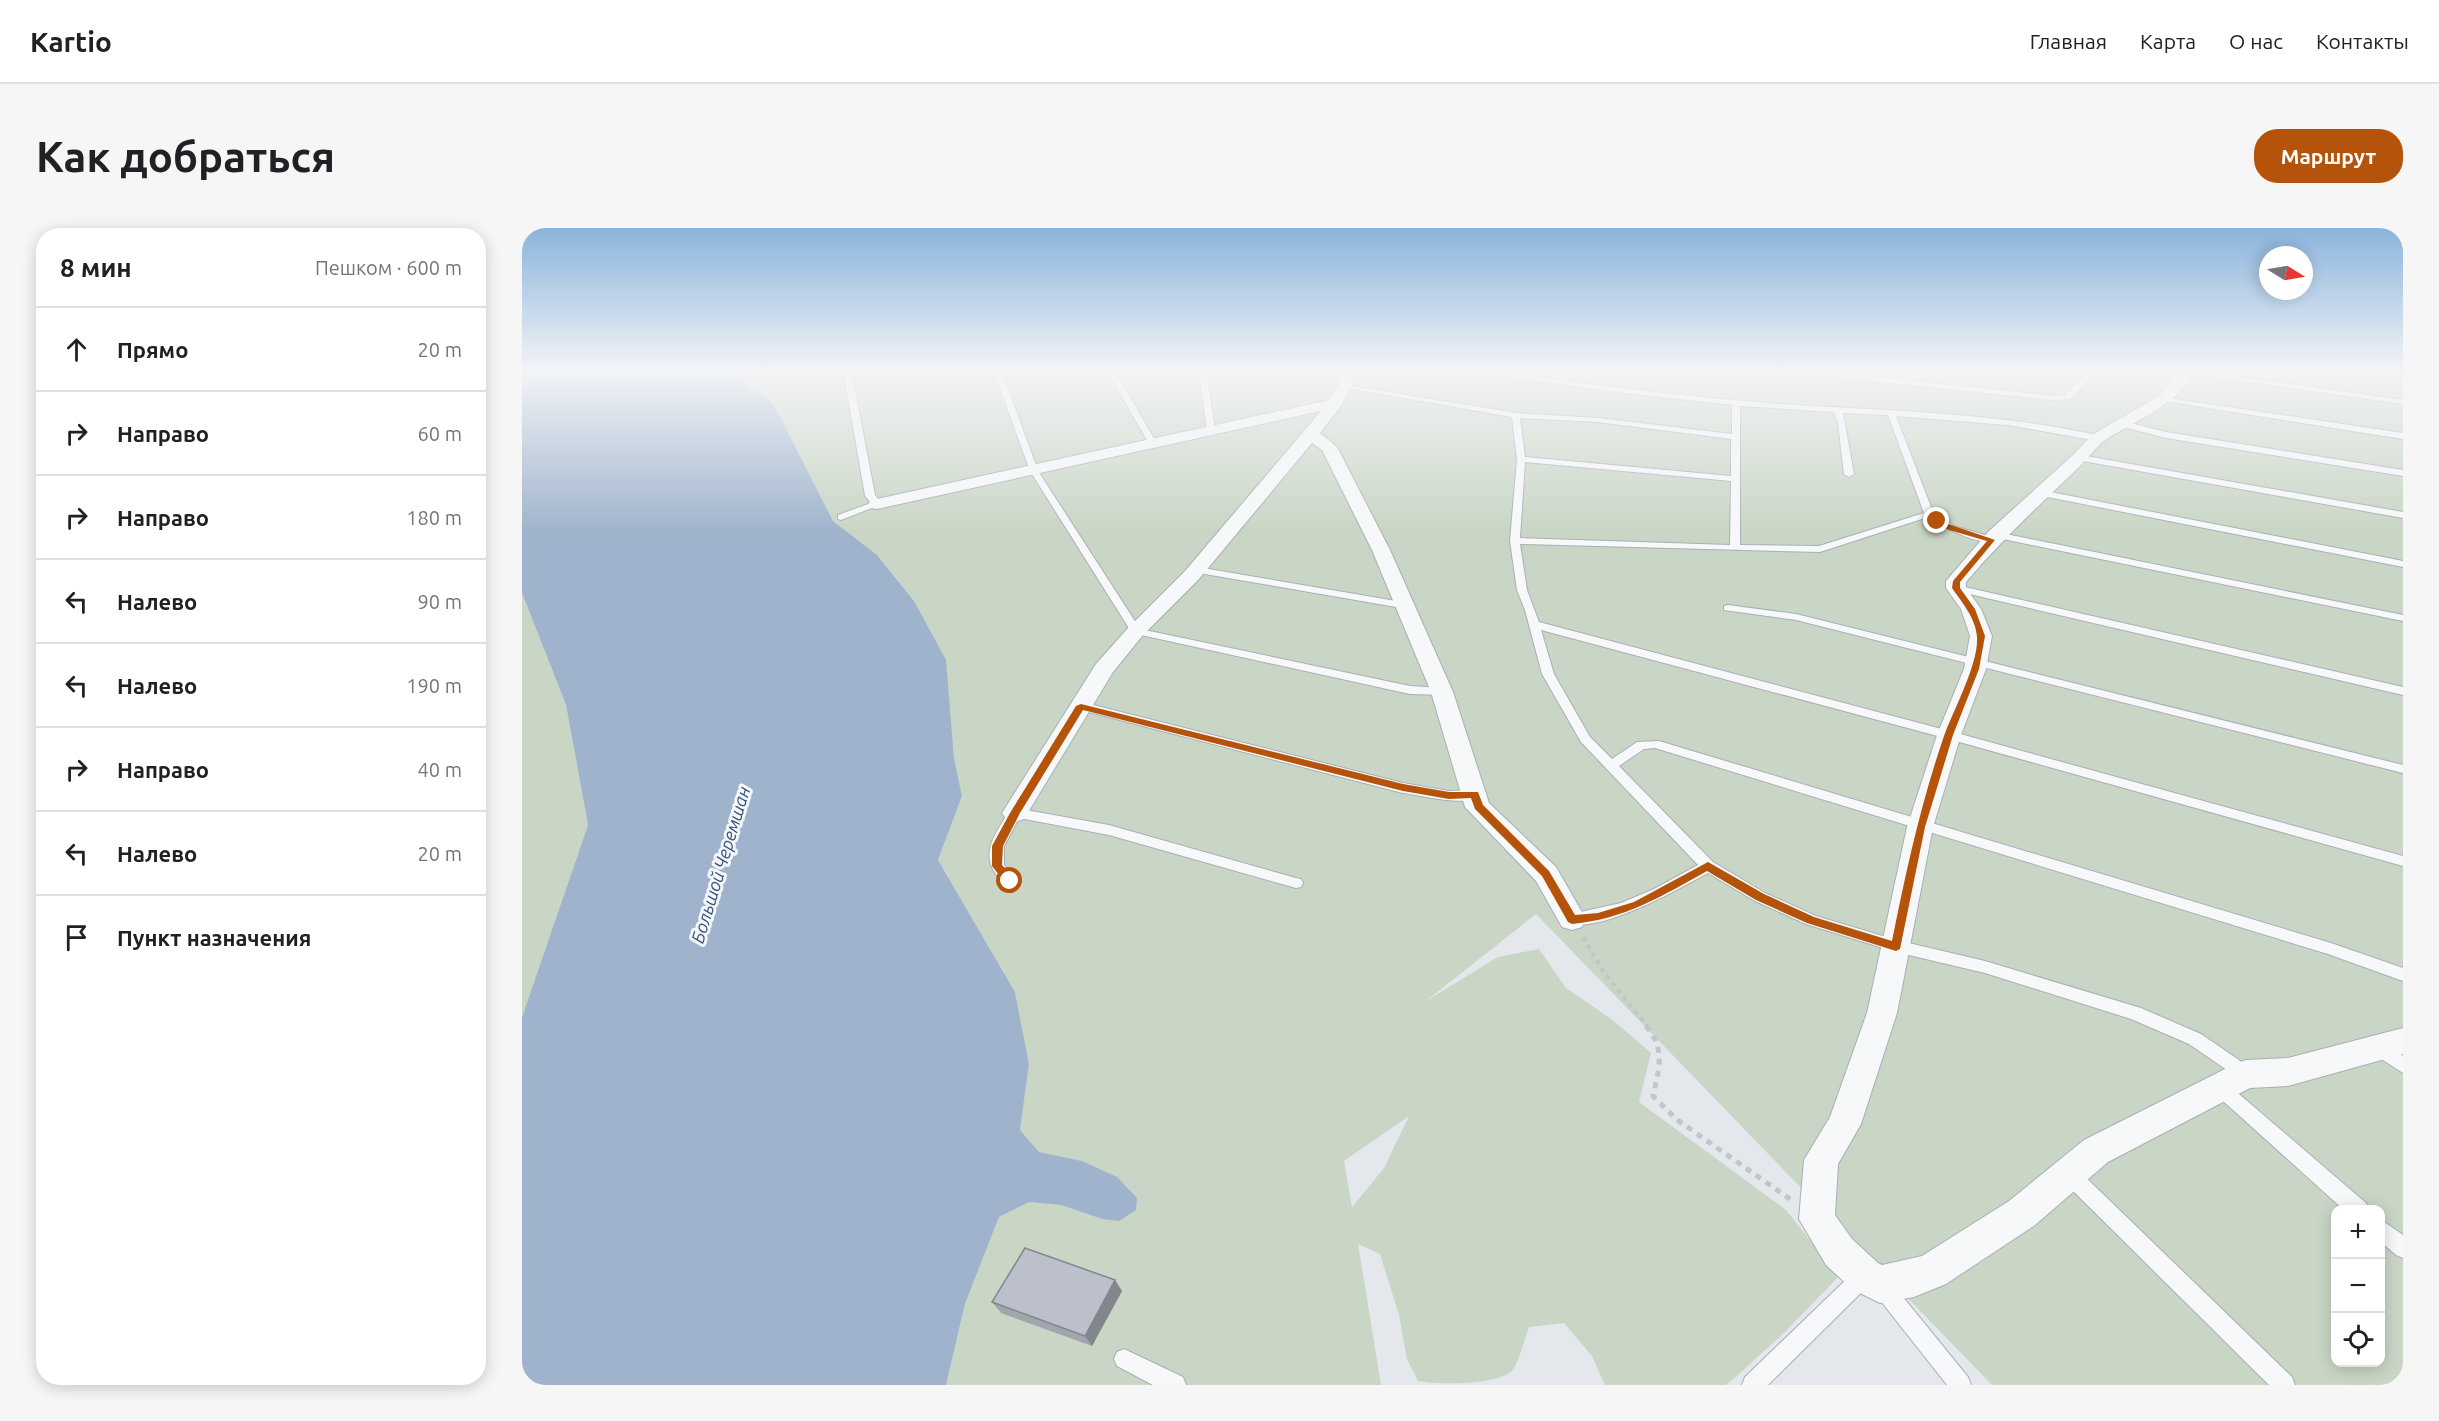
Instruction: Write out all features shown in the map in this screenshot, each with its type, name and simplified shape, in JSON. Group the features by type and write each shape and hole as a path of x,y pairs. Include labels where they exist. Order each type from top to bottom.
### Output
{"street":[{"path":"877,504 1034,471 1241,423"},
{"path":"1015,813 1104,669 1136,631 1197,570 1319,423"},
{"path":"2122,424 2098,438 2080,458 1994,538 1956,581 1956,588 1971,609 1981,636 1977,663 1949,735 1920,827 1882,1013 1844,1124 1821,1160 1817,1219 1839,1252 1872,1280 1914,1278 1933,1271 2022,1213 2096,1151 2232,1081 2395,1052"},
{"path":"1311,434 1329,447 1381,550 1402,605 1442,692 1478,807 1546,874 1572,919"}],"lane":[{"path":"841,517 877,504 870,496 857,423"},
{"path":"1017,423 1034,471 1136,631 1410,690 1442,692"},
{"path":"1141,423 1152,442"},
{"path":"1210,423 1211,429"},
{"path":"1517,423 1521,459 1515,541 1522,590 1548,674 1585,739 1708,866 1760,897 1810,920 1896,946 1985,967 2135,1014 2195,1039 2232,1081 2355,1205"},
{"path":"1622,423 1735,437"},
{"path":"1735,423 1735,548"},
{"path":"1842,423 1849,474"},
{"path":"1894,423 1929,514 1951,528 2403,618"},
{"path":"2019,423 2098,438"},
{"path":"2319,423 2403,436"},
{"path":"2122,424 2166,435 2403,473"},
{"path":"2080,458 2403,515"},
{"path":"1521,459 1734,479"},
{"path":"2040,493 2403,564"},
{"path":"1515,541 1820,549 1929,514"},
{"path":"1197,570 1402,605"},
{"path":"1956,588 2403,691"},
{"path":"1728,608 1774,612 2403,769"},
{"path":"1533,624 1949,735 2403,861"},
{"path":"1081,706 1403,788 1449,796 1474,795"},
{"path":"1612,765 1641,745 1655,744 1920,827 2331,949 2403,975"},
{"path":"1010,881 997,866 998,846 1015,813 1109,830 1296,883"},
{"path":"1572,919 1598,917 1638,904 1708,866"},
{"path":"2069,1174 2284,1385"},
{"path":"2385,1232 2403,1248"},
{"path":"1753,1385 1872,1280 1960,1385"},
{"path":"1124,1359 1175,1385"}],"path":[{"path":"1572,919 1605,974 1657,1039 1660,1063 1653,1096 1676,1119 1817,1219"}],"green space":[{"path":"783,423 2403,423 2403,1385 1992,1385 1536,914 1426,1001 1498,957 1539,949 1566,988 1614,1021 1651,1053 1639,1102 1786,1210 1839,1276 1786,1331 1730,1382 1726,1385 1605,1385 1592,1356 1564,1323 1529,1327 1515,1366 1505,1376 1467,1383 1418,1381 1407,1359 1399,1315 1380,1254 1358,1244 1381,1385 946,1385 965,1304 999,1217 1029,1202 1061,1205 1102,1219 1082,1161 1039,1152 1020,1130 1029,1064 1015,992 938,860 962,796 914,601 877,555 833,521","holes":["1409,1116 1384,1168 1352,1207 1344,1161"]},
{"path":"522,593 566,705 588,825 522,1017"}],"water":[{"name":"Большой Черемшан","path":"522,423 783,423 833,521 877,555 914,601 946,660 954,759 962,796 938,860 1015,992 1029,1064 1020,1130 1039,1152 1082,1161 1117,1177 1137,1198 1136,1210 1119,1221 1102,1219 1061,1205 1029,1202 999,1217 965,1304 946,1385 522,1385 522,1017 588,825 566,705 522,593"}],"building":[{"path":"1025,1248 1115,1280 1085,1336 992,1302"}],"route":[{"path":"1010,881 997,866 998,846 1015,813 1081,706 1403,788 1449,796 1474,795 1478,807 1546,874 1572,919 1598,917 1638,904 1657,896 1708,866 1760,897 1810,920 1896,946 1920,827 1949,735 1977,663 1981,636 1971,609 1956,588 1956,581 1991,540 1965,533 1937,521"}]}
